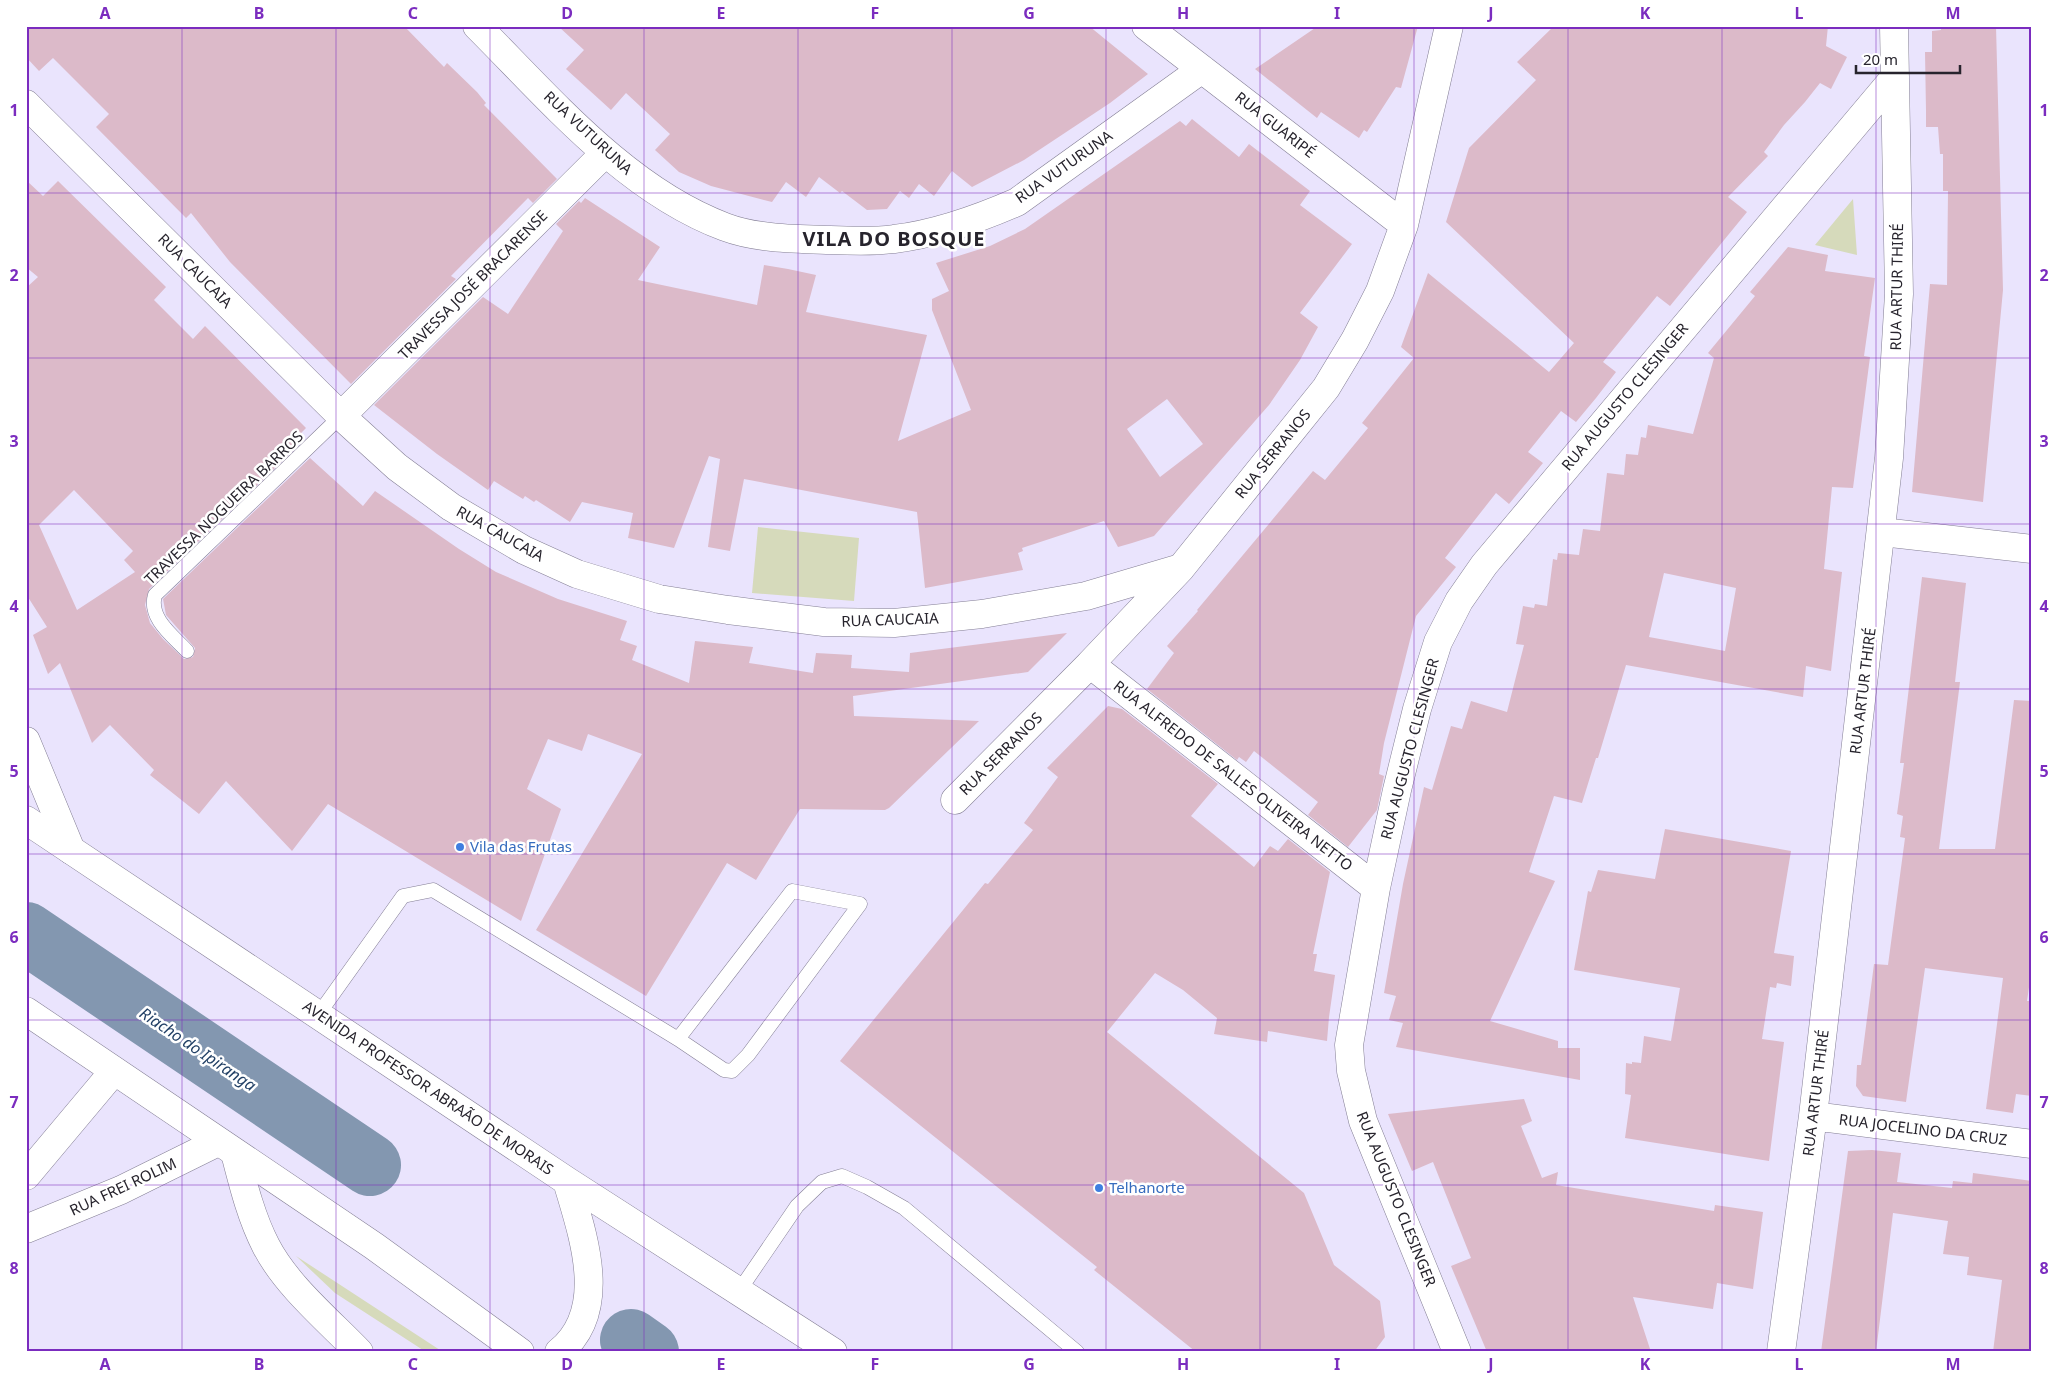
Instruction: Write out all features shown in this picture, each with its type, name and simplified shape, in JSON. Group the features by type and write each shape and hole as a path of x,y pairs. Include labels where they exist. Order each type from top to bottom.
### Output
{"street":[{"name":"RUA VUTURUNA","path":"476,26 605,153 675,204 726,227 780,239 837,241 894,239 932,232 983,217 1017,202 1202,69"},
{"name":"RUA GUARIPÉ","path":"1146,26 1404,225"},
{"name":"RUA SERRANOS","path":"955,800 1090,664 1181,568 1326,388 1355,340 1380,291 1404,225 1449,26"},
{"name":"RUA ARTUR THIRÉ","path":"1780,1352 1813,1116 1882,532 1889,458 1900,294 1894,26"},
{"name":"RUA AUGUSTO CLESINGER","path":"1457,1352 1363,1121 1351,1071 1349,1045 1376,888 1397,790 1417,709 1438,642 1459,601 1484,565 1895,77"},
{"name":"RUA CAUCAIA","path":"26,104 341,416 397,467 451,507 524,550 577,574 659,599 824,622 894,623 982,614 1086,596 1181,568"},
{"name":"TRAVESSA JOSÉ BRACARENSE","path":"341,416 605,153"},
{"path":"1882,532 2032,549"},
{"name":"RUA ALFREDO DE SALLES OLIVEIRA NETTO","path":"1090,664 1376,888"},
{"path":"26,741 71,850"},
{"name":"AVENIDA PROFESSOR ABRAÃO DE MORAIS","path":"26,820 567,1181 833,1352"},
{"path":"26,1011 374,1246 520,1352"},
{"path":"26,1176 114,1070"},
{"name":"RUA JOCELINO DA CRUZ","path":"1813,1116 2032,1144"},
{"path":"226,1147 251,1214 266,1247 282,1270 359,1352"},
{"name":"RUA FREI ROLIM","path":"26,1229 226,1147"},
{"path":"560,1351 573,1338 584,1316 588,1295 589,1269 583,1234 567,1181"}],"lane":[{"name":"TRAVESSA NOGUEIRA BARROS","path":"187,651 156,616 153,610 155,595 341,416"},
{"path":"318,1015 403,896 433,890 678,1039 724,1070 732,1071 748,1055 860,904 792,891 678,1039"},
{"path":"739,1291 798,1206 822,1182 842,1176 867,1186 904,1208 1077,1352"}],"green space":[{"path":"1853,199 1857,255 1815,245"},
{"path":"758,527 859,538 854,601 752,593"},
{"path":"296,1256 443,1352 426,1352 335,1293"}],"building":[{"path":"26,26 404,26 444,67 447,63 477,92 486,103 484,105 557,179 533,203 528,198 451,276 456,279 351,384 230,262 191,213 186,218 96,127 109,114 53,58 39,71 26,57"},
{"path":"558,26 1089,26 1148,74 1110,103 1024,160 972,187 952,171 934,196 919,184 909,198 900,191 887,209 867,210 819,177 806,197 786,182 772,202 711,186 679,172 655,150 670,134 626,93 611,110 566,69 584,50"},
{"path":"1318,26 1418,26 1401,88 1396,87 1367,132 1364,130 1359,138 1321,112 1317,118 1255,69"},
{"path":"1554,26 1828,26 1826,46 1847,57 1831,89 1820,83 1764,152 1768,156 1728,197 1747,212 1670,306 1657,296 1603,362 1616,372 1576,422 1561,411 1528,452 1543,463 1509,504 1496,493 1445,558 1456,567 1416,616 1384,743 1379,774 1384,776 1377,810 1348,847 1308,815 1318,802 1254,751 1246,762 1239,757 1237,760 1147,689 1174,653 1167,646 1313,471 1325,480 1368,428 1362,423 1414,358 1401,347 1428,273 1549,372 1574,343 1446,222 1469,148 1536,80 1517,62"},
{"path":"1941,26 1996,26 2003,290 1983,502 1912,492 1930,284 1947,285 1948,191 1943,191 1943,154 1940,154 1938,127 1926,127 1925,52 1932,52 1932,31 1941,30"},
{"path":"1192,119 1239,157 1249,144 1310,191 1300,205 1352,244 1300,313 1318,327 1300,360 1269,405 1154,536 1118,547 1104,521 1022,548 1023,551 1018,553 1023,570 925,588 917,512 744,479 730,551 708,547 720,459 709,456 674,548 628,538 633,513 582,502 570,522 536,500 534,502 525,496 523,499 494,481 488,490 437,454 374,405 483,297 508,314 563,231 556,224 579,201 581,203 585,198 660,247 638,280 757,305 764,265 788,269 816,275 806,312 927,335 898,441 971,410 932,310 932,299 949,291 936,263 990,246 1025,229 1180,121 1186,126","holes":["1167,399 1203,444 1160,477 1127,429"]},
{"path":"26,180 43,196 58,181 166,287 154,300 193,339 205,326 306,428 292,442 297,447 149,589 145,605 150,623 163,639 184,659 193,657 195,648 166,615 163,599 310,458 363,506 375,491 496,572 558,599 627,621 620,640 637,646 632,660 689,683 695,641 753,647 749,663 813,673 816,653 852,655 851,668 909,672 910,653 1067,633 1028,672 853,696 854,716 979,721 889,808 885,810 800,809 756,880 727,863 646,996 536,930 642,754 588,734 582,751 548,739 527,789 561,809 521,921 328,804 292,851 226,781 199,814 150,775 154,770 110,725 92,743 60,663 48,674 33,635 47,627 26,594 26,288 38,277 26,267","holes":["74,490 133,551 124,560 135,572 77,610 39,525"]},
{"path":"1788,247 1828,255 1825,271 1875,278 1864,356 1870,357 1853,488 1832,487 1824,569 1842,572 1831,671 1806,666 1803,697 1626,665 1598,758 1596,758 1582,803 1554,796 1529,872 1555,881 1490,1021 1558,1041 1558,1048 1580,1048 1580,1080 1396,1047 1403,1023 1389,1020 1396,996 1384,993 1403,884 1424,787 1432,790 1451,726 1462,729 1471,701 1507,712 1524,645 1516,644 1523,606 1534,608 1535,604 1547,606 1553,559 1557,560 1558,553 1579,555 1583,529 1600,531 1607,473 1624,475 1626,454 1638,455 1641,437 1646,438 1648,425 1693,434 1714,358 1708,353 1755,296 1750,292","holes":["1664,573 1736,588 1725,651 1649,637"]},
{"path":"1922,577 1966,583 1955,682 1960,682 1939,849 1995,849 2014,700 2032,701 2032,966 2027,1001 2032,1001 2032,1096 2016,1094 2013,1113 1986,1109 2003,978 1925,968 1906,1102 1863,1096 1856,1086 1857,1065 1861,1065 1874,964 1888,965 1905,838 1900,837 1903,816 1897,814 1904,763 1900,763"},
{"path":"1108,706 1122,709 1218,784 1191,816 1254,867 1270,846 1278,851 1288,839 1330,872 1313,954 1317,954 1314,971 1335,975 1327,1041 1268,1031 1267,1042 1214,1034 1217,1018 1183,990 1155,973 1107,1032 1304,1193 1334,1265 1380,1301 1385,1337 1374,1352 1196,1352 1094,1270 1097,1267 840,1061 985,883 988,884 1033,830 1024,823 1058,777 1047,768"},
{"path":"1665,829 1791,851 1774,953 1794,956 1791,986 1777,983 1776,988 1770,987 1762,1039 1784,1042 1769,1161 1625,1138 1631,1095 1625,1094 1626,1063 1641,1063 1644,1036 1671,1041 1680,988 1574,970 1588,891 1591,892 1598,870 1655,879"},
{"path":"1524,1099 1532,1121 1521,1126 1542,1178 1558,1172 1556,1185 1714,1211 1715,1205 1763,1212 1753,1289 1717,1283 1713,1309 1633,1297 1651,1352 1487,1352 1451,1266 1471,1258 1433,1162 1412,1171 1388,1114"},
{"path":"1872,1150 1901,1153 1897,1182 1952,1188 1953,1181 1972,1183 1973,1173 2032,1181 2032,1352 1993,1352 2002,1280 1967,1275 1969,1257 1943,1254 1948,1221 1893,1213 1876,1352 1821,1352 1848,1151"}],"waterway":[{"name":"Riacho do Ipiranga","path":"26,933 370,1165"},
{"name":"Riacho do Ipiranga","path":"631,1340 648,1352"}],"place":[{"name":"Vila das Frutas","path":"460,847"},
{"name":"Telhanorte","path":"1099,1188"}],"district":[{"name":"VILA DO BOSQUE","path":"894,239"}]}
